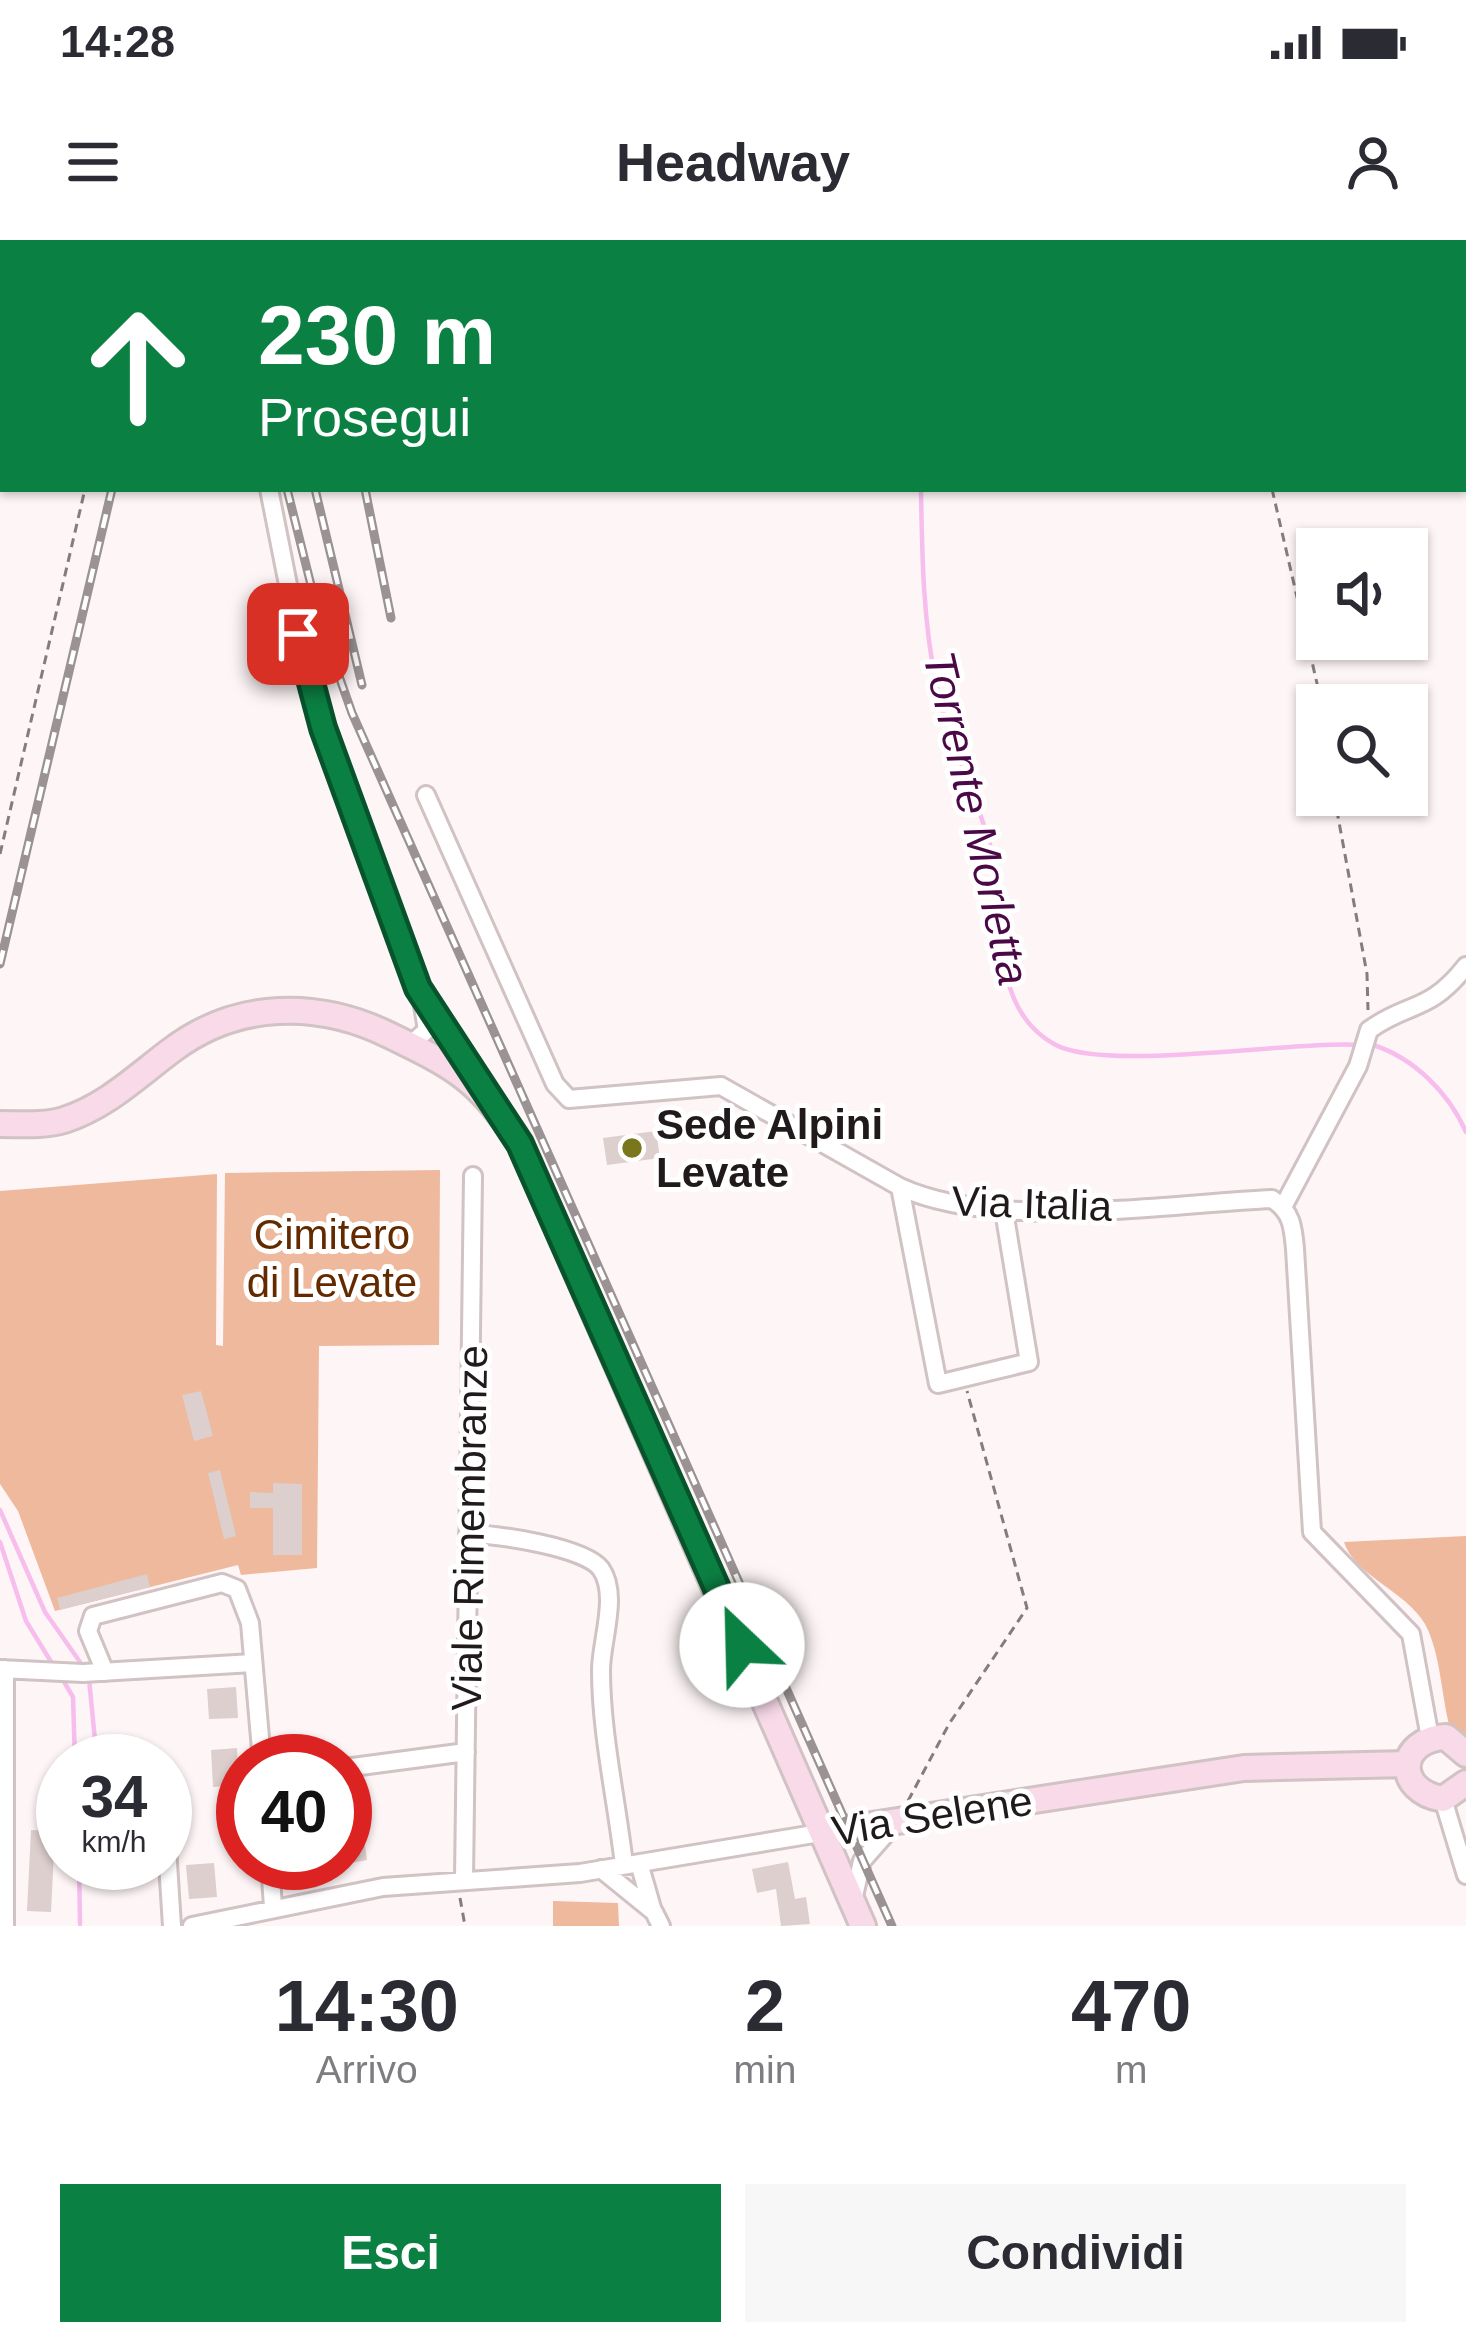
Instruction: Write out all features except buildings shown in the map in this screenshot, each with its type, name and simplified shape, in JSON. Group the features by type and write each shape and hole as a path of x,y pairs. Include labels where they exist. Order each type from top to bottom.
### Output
{"street":[{"path":"270,492 298,634 323,728 429,1022 423,1037 410,1045"},
{"name":"Via Italia","path":"426,795 561,1093 578,1101 704,1083 721,1086 927,1199 1004,1211 1272,1199 1283,1207"},
{"path":"1430,1738 1412,1634 1312,1532 1295,1249 1292,1222 1283,1207 1358,1066 1369,1030 1421,1008 1448,989 1466,966"},
{"path":"418,988 446,1024 520,1144 826,1832 863,1926"},
{"path":"0,1124 61,1121 91,1109 176,1047 245,1015 308,1009 368,1024 481,1085"},
{"path":"441,1060 448,1040 446,1024"},
{"name":"Viale Rimembranze","path":"460,1880 466,1752 473,1176"},
{"path":"900,1187 938,1384 1029,1362 1004,1211"},
{"path":"469,1534 497,1534 591,1559 604,1572 608,1593 601,1672 632,1864 657,1919"},
{"path":"105,1672 88,1631 93,1616 222,1583 237,1589 246,1604 260,1734"},
{"path":"5,1926 2,1669 83,1673 253,1663"},
{"path":"1466,1754 1446,1737 1430,1738 1415,1747 1407,1763 1410,1783 1424,1796 1443,1799 1466,1783"},
{"path":"372,1764 466,1752"},
{"name":"Via Selene","path":"192,1926 230,1922 273,1907 460,1880 601,1869 901,1815 1244,1768 1407,1763"},
{"path":"1443,1799 1466,1875"},
{"path":"854,1896 862,1861 901,1815"},
{"path":"601,1869 657,1919"},
{"path":"170,1890 172,1926"},
{"path":"272,1890 273,1907"}],"path":[{"path":"0,854 84,492"},
{"path":"1273,492 1317,684"},
{"path":"1338,816 1367,974 1369,1030"},
{"path":"901,1815 949,1724 1027,1608 963,1378"},
{"path":"460,1880 464,1926"}],"green space":[{"name":"Cimitero di Levate","path":"440,1170 439,1345 319,1346 317,1568 241,1575 238,1565 55,1611 18,1511 0,1484 0,1191 217,1174 216,1345 223,1346 225,1173"},
{"path":"1466,1536 1466,1737 1450,1728 1438,1661 1425,1624 1406,1602 1358,1564 1344,1542"},
{"path":"553,1901 618,1903 619,1926 553,1926"}],"waterway":[{"name":"Torrente Morletta","path":"921,492 926,614 937,688 992,852 1008,983 1032,1027 1054,1044 1113,1056 1361,1045"},
{"name":"Torrente Morletta","path":"1373,1045 1428,1079 1466,1132"},
{"path":"0,1510 45,1612 80,1662"},
{"path":"0,1542 26,1621 53,1665"},
{"path":"89,1679 94,1734"},
{"path":"63,1680 73,1697 74,1734"},
{"path":"79,1890 80,1924"}],"railway":[{"path":"0,964 111,492"},
{"path":"288,492 321,625 352,713 892,1926"},
{"path":"316,492 362,685"},
{"path":"366,492 391,618"}],"place":[{"name":"Sede Alpini Levate","path":"632,1148"}],"route":[{"path":"298,634 323,728 418,988 446,1024 520,1144 742,1645"}]}
